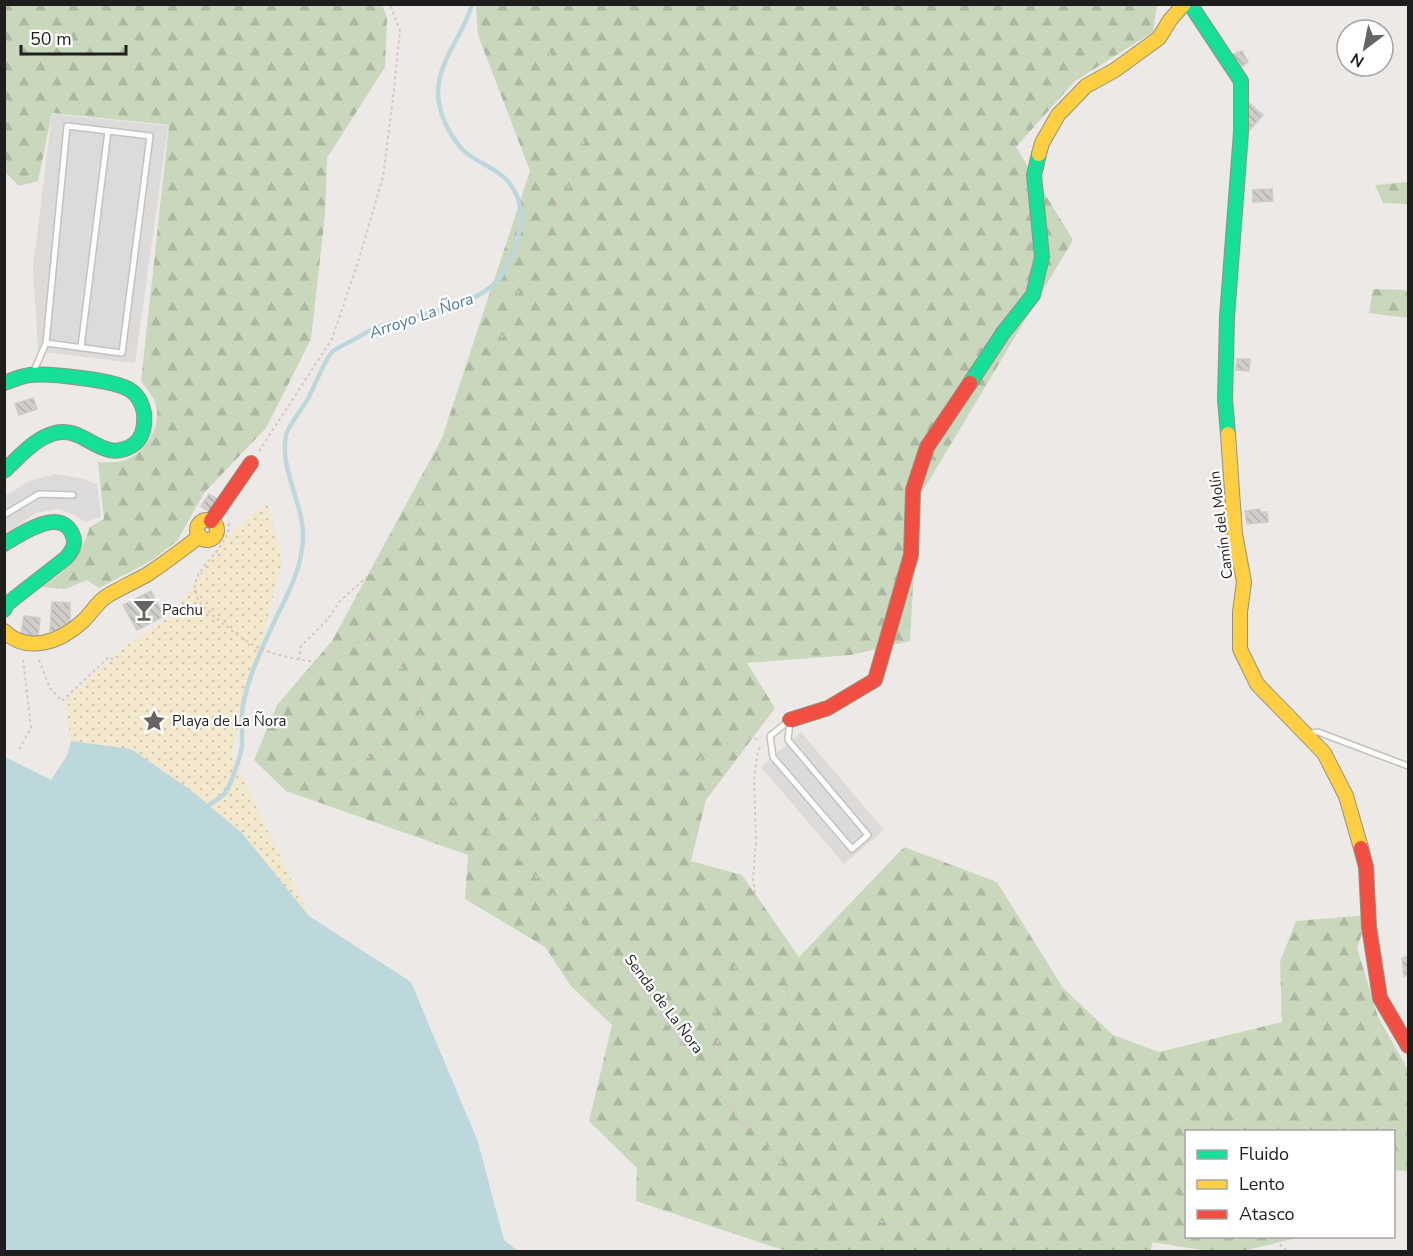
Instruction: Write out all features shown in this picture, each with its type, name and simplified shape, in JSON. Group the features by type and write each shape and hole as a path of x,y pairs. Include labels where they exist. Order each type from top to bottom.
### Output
{"street":[{"path":"790,720 828,708 875,680 911,555 913,490 927,447 1003,333 1033,295 1042,257 1034,175 1042,142 1059,115 1086,86 1115,70 1159,38 1170,20 1184,4"},
{"name":"Camín del Molín","path":"1190,4 1242,81 1241,132 1227,317 1225,400 1235,534 1245,582 1240,612 1240,649 1257,684 1324,753 1346,796 1366,867 1369,927 1380,998 1408,1046"},
{"path":"4,383 32,374 93,380 126,387 136,395 143,406 145,425 141,440 128,450 110,452 92,445 75,434 59,432 46,437 26,451 4,471"},
{"path":"4,631 10,640 21,645 36,645 60,637 81,623 101,600 147,574 200,537 197,531 199,525 204,521 211,521 250,463"},
{"path":"4,544 45,522 57,521 69,528 74,538 74,549 63,562 7,604 4,610"}],"lane":[{"path":"32,374 46,343 67,126 150,136 122,352 46,343"},
{"path":"81,347 108,131"},
{"path":"4,515 39,494 73,495"},
{"path":"790,720 788,740 868,835 852,849 773,757 770,736 790,720"},
{"path":"1306,734 1318,732 1408,766"}],"path":[{"path":"250,463 332,339 359,259 382,177 393,98 400,31 390,4"},
{"path":"299,660 301,646 328,619 340,601 413,535 425,484 456,414 484,364 513,320 519,289 540,257 544,242 544,222 571,183 584,151 582,123 576,102 565,78 537,33 524,4"},
{"path":"229,519 229,534 200,574 195,586 198,600 225,625 259,648 299,660 318,662 338,648 377,637 388,638 401,652 400,667 414,676 422,728 412,738 339,768"},
{"path":"19,749 31,728 21,645"},
{"path":"36,645 44,676 50,688 62,701 108,657 116,661"},
{"path":"505,844 502,824 515,813 557,824 574,824 627,813 681,770 727,743 770,736"},
{"path":"750,1127 728,1093 721,1065 710,956 733,965 756,994 781,1054 788,1055 792,1039 786,978 757,907 753,879 756,840 754,780 758,750 770,736"},
{"name":"Senda de La Ñora","path":"367,756 429,792 453,801 462,816 505,844 622,964 742,1124 750,1127 795,1178 822,1201 858,1217 945,1234 1010,1221 1033,1213 1066,1191 1097,1158 1107,1154 1115,1156 1185,1200"},
{"path":"1273,1238 1288,1251"}],"green space":[{"path":"382,4 387,18 385,67 327,158 325,215 311,339 266,428 204,493 177,541 151,561 99,588 87,580 65,589 42,587 72,562 82,548 90,527 104,519 98,462 119,462 130,458 144,447 154,431 157,414 155,402 141,381 169,125 52,113 38,181 19,186 5,172 4,5"},
{"path":"476,5 1157,5 1153,32 1075,81 1016,147 1073,240 918,499 910,641 851,655 747,663 775,708 706,800 691,861 742,875 799,957 904,847 997,882 1063,988 1113,1035 1159,1052 1282,1022 1280,962 1296,921 1368,915 1357,948 1378,1017 1408,1070 1408,1171 1395,1170 1395,1130 1185,1130 1185,1238 1296,1238 1239,1252 1208,1251 1152,1242 1151,1252 786,1251 636,1201 637,1168 589,1121 612,1025 571,986 545,947 465,899 468,855 286,791 254,760 277,705 332,641 442,438 530,171 478,35"},
{"path":"1408,182 1408,204 1383,203 1375,185"},
{"path":"1373,289 1408,290 1408,318 1369,313"}],"sand":[{"name":"Playa de La Ñora","path":"267,503 282,563 231,755 309,916 48,784 67,756 71,741 64,702 124,647 174,614 221,542"}],"shaded area":[{"path":"52,114 168,126 135,363 38,351 33,268"},
{"path":"55,474 80,478 97,484 101,517 85,522 75,515 58,509 36,513 5,534 5,496 29,481"},
{"path":"801,732 884,830 844,864 761,767"}],"water":[{"path":"71,741 131,749 192,791 242,833 309,916 411,982 478,1142 504,1240 518,1251 5,1251 5,757 51,780 67,756"}],"building":[{"path":"1242,51 1248,62 1240,68 1231,55"},
{"path":"1247,101 1263,115 1245,135"},
{"path":"1272,189 1273,201 1253,202 1253,190"},
{"path":"1237,359 1250,359 1249,371 1236,370"},
{"path":"33,398 37,409 19,415 15,404"},
{"path":"209,494 220,501 211,513 201,506"},
{"path":"1260,509 1260,512 1267,512 1268,522 1247,524 1245,511"},
{"name":"Pachu","path":"151,591 164,616 137,630 123,605"},
{"path":"52,602 70,603 70,621 56,631 50,631"},
{"path":"24,616 40,618 38,636 21,634"},
{"path":"1408,956 1408,975 1404,976 1402,958"}],"waterway":[{"name":"Arroyo La Ñora","path":"209,805 225,793 232,778 242,746 242,711 248,684 261,650 290,589 300,560 302,525 286,461 285,448 286,435 290,426 309,397 334,350 375,328 442,310 488,289 504,271 519,234 521,211 514,190 497,172 463,150 449,131 438,100 439,80 443,68 472,4"}],"traffic: fast":[{"path":"1190,4 1241,81 1241,132 1227,317 1225,400 1228,434"},
{"path":"970,383 1003,333 1033,295 1042,257 1034,175 1039,154"},
{"path":"4,383 30,375 66,376 111,383 122,386 135,394 144,413 140,439 122,450 103,448 75,434 55,433 34,444 4,471"},
{"path":"4,544 30,529 51,522 68,527 74,542 66,558 7,604 4,610"}],"traffic: slow":[{"path":"1039,154 1042,143 1058,115 1086,86 1115,70 1159,38 1170,20 1184,4"},
{"path":"1228,434 1235,534 1244,582 1240,612 1240,649 1257,684 1324,753 1346,796 1361,848"},
{"path":"207,520 214,523 217,530 214,537 207,540 200,537 197,530 200,523 207,520"},
{"path":"4,631 13,638 33,644 54,640 82,622 103,599 148,574 200,536"}],"traffic: jam":[{"path":"790,720 828,708 875,680 911,555 913,490 927,447 970,383"},
{"path":"211,521 251,463"},
{"path":"1361,848 1366,867 1369,927 1380,998 1408,1046"}],"place":[{"name":"Pachu","path":"144,610"},
{"name":"Playa de La Ñora","path":"154,721"}]}
